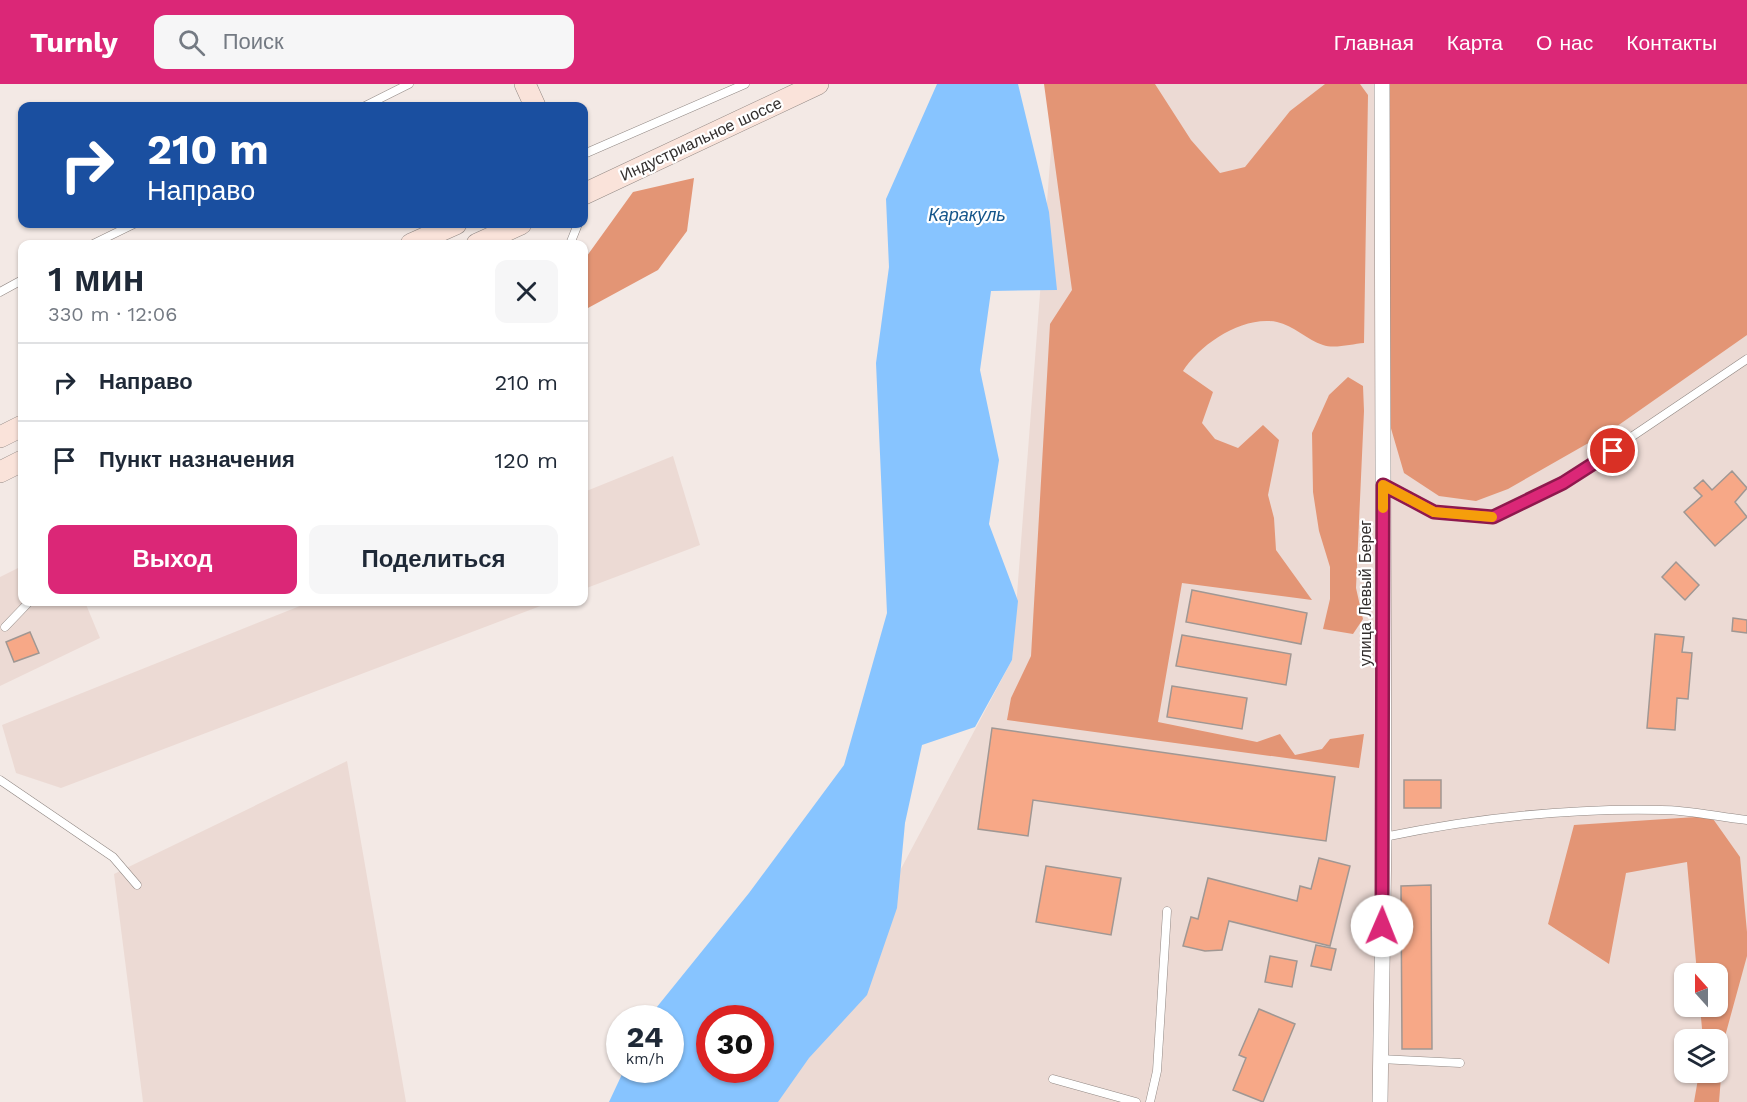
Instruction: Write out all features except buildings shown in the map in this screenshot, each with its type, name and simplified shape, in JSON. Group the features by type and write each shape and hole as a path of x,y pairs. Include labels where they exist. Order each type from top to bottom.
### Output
{"main road":[{"path":"525,84 533,102"},
{"name":"Индустриальное шоссе","path":"588,192 818,84"},
{"path":"420,240 447,228"},
{"path":"486,240 512,228"},
{"path":"0,436 18,428"},
{"path":"0,472 18,463"}],"street":[{"name":"улица Левый Берег","path":"1380,1102 1384,837 1382,84"}],"lane":[{"path":"373,102 409,84"},
{"path":"588,152 745,84"},
{"path":"101,240 126,228"},
{"path":"0,291 18,282"},
{"path":"1383,485 1434,512 1493,517 1563,483 1747,359"},
{"path":"5,627 24,606"},
{"path":"0,780 113,857 137,885"},
{"path":"1384,837 1438,825 1531,813 1663,810 1747,820"},
{"path":"1150,1102 1157,1071 1167,912"},
{"path":"1380,1059 1460,1063"},
{"path":"1053,1079 1136,1102"}],"shaded area":[{"path":"1044,84 1155,84 1191,140 1220,173 1245,167 1290,111 1325,84 1360,84 1368,95 1364,343 1327,346 1277,322 1250,323 1237,327 1211,342 1183,371 1213,392 1202,423 1215,439 1238,448 1263,425 1279,440 1268,495 1274,518 1276,550 1312,600 1182,583 1158,722 1257,742 1280,734 1295,755 1322,749 1330,739 1364,734 1359,768 1007,720 1011,698 1031,656 1050,324 1072,290"},
{"path":"1056,84 1747,84 1747,1102 777,1102 1012,660"},
{"path":"1389,84 1747,84 1747,335 1613,429 1508,489 1476,501 1439,496 1404,473 1383,401"},
{"path":"694,178 687,231 658,270 588,308 588,254 633,192"},
{"path":"1348,377 1363,386 1364,411 1356,588 1363,619 1353,634 1323,629 1330,599 1330,567 1319,531 1313,492 1312,433 1329,395"},
{"path":"673,456 700,545 588,587 588,490"},
{"path":"18,568 18,606 87,606 100,638 0,686 0,577"},
{"path":"300,606 540,606 61,788 16,773 2,725"},
{"path":"347,761 406,1102 143,1102 114,874"},
{"path":"1711,816 1740,857 1747,932 1747,956 1727,1029 1702,1029 1701,1017 1728,1017 1728,963 1696,963 1687,862 1626,873 1609,964 1548,924 1574,825"},
{"path":"1697,1083 1721,1083 1719,1102 1694,1102"}],"water":[{"name":"Каракуль","path":"937,84 1018,84 1049,212 1057,290 991,291 980,370 999,460 989,524 1018,601 1012,660 975,727 922,745 905,823 897,908 867,995 809,1058 778,1102 609,1102 618,1083 684,1083 684,1005 659,1005 749,893 844,765 887,613 876,363 889,267 886,199"}],"slow traffic":[{"path":"1383,508 1383,485 1434,512 1492,517"}],"route":[{"path":"1382,926 1383,485 1434,512 1493,517 1563,483 1613,451"}]}
